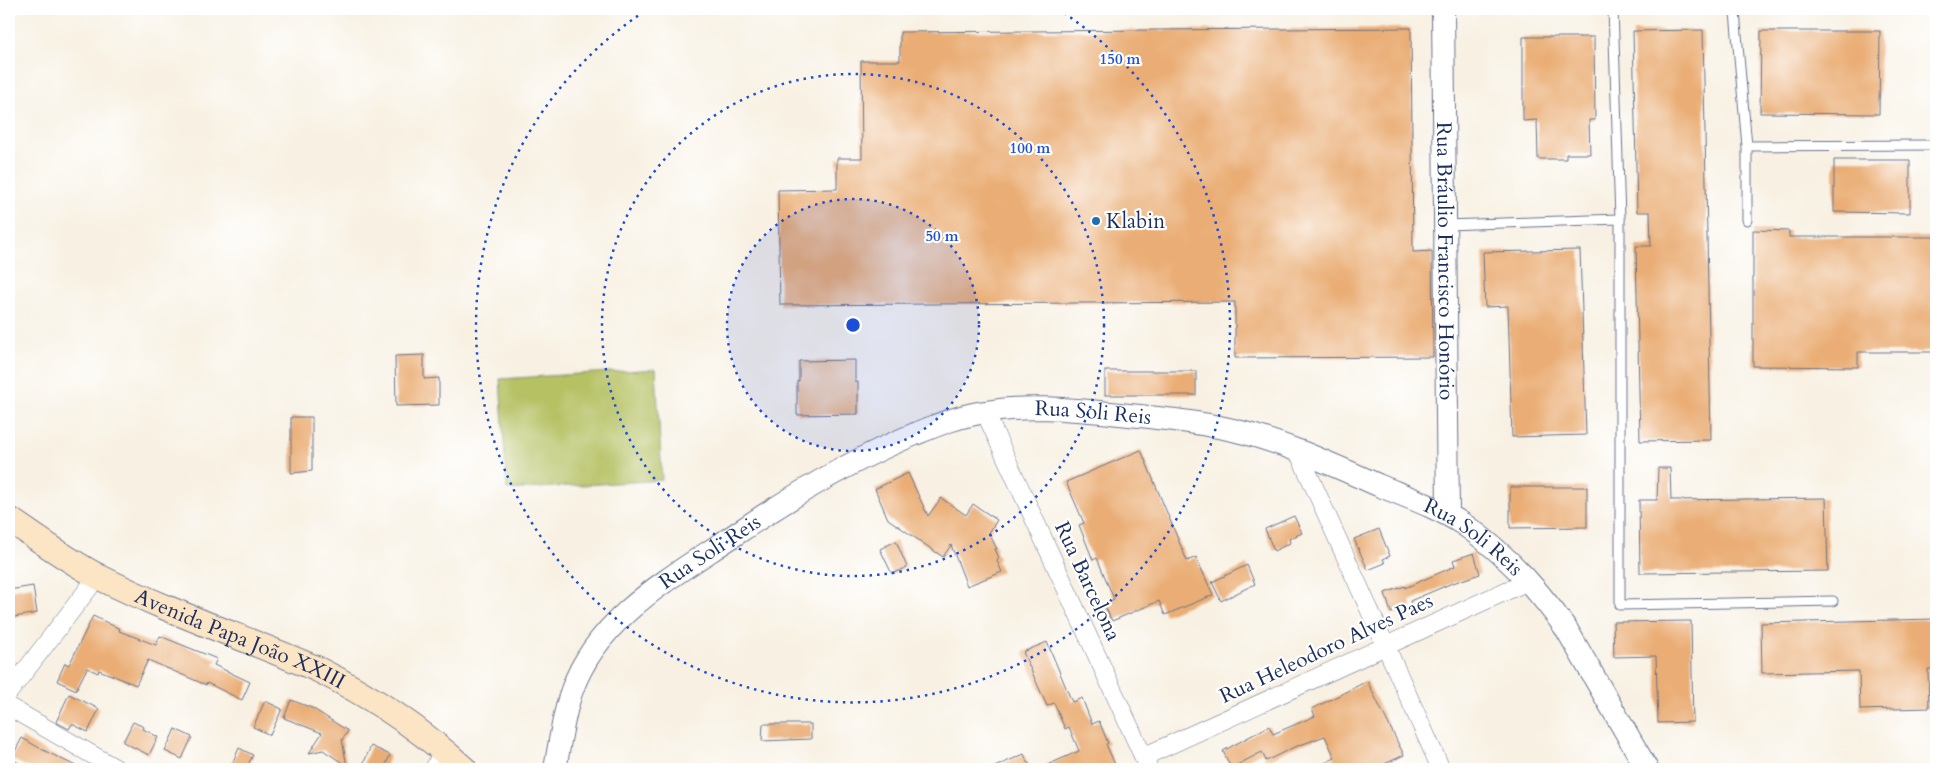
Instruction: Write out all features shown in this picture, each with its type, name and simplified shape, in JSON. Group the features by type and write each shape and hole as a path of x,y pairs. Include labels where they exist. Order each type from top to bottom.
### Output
{"main road":[{"name":"Avenida Papa João XXIII","path":"9,519 47,546 98,576 148,600 317,669 366,695 394,713 439,760 464,769"}],"street":[{"name":"Rua Bráulio Francisco Honório","path":"1443,9 1448,515"},
{"name":"Rua Soli Reis","path":"555,769 572,690 586,662 604,634 652,591 764,515 854,462 937,425 985,412 1049,408 1139,416 1231,430 1298,451 1448,515 1488,544 1528,581 1553,610 1567,630 1647,769"},
{"name":"Rua Barcelona","path":"985,412 1146,763"},
{"path":"1298,451 1441,769"},
{"path":"9,692 98,576"},
{"name":"Rua Heleodoro Alves Paes","path":"1146,763 1386,646 1528,581"},
{"path":"9,707 117,769"}],"lane":[{"path":"1613,9 1620,219 1620,605 1833,600"},
{"path":"1733,9 1735,12 1747,146 1747,220"},
{"path":"1747,146 1936,145"},
{"path":"1445,225 1620,219"}],"green space":[{"path":"656,369 662,480 507,490 500,379"}],"building":[{"name":"Klabin","path":"1411,28 1413,252 1432,251 1433,357 1235,358 1235,302 780,305 778,190 837,189 837,158 862,158 861,61 900,61 900,32"},
{"path":"1703,30 1711,440 1640,441 1636,246 1651,246 1650,212 1637,212 1633,31"},
{"path":"1761,31 1880,31 1879,114 1760,113"},
{"path":"1523,37 1594,37 1595,120 1589,120 1590,154 1566,154 1566,159 1538,159 1537,120 1523,121"},
{"path":"1834,160 1910,160 1910,213 1834,212"},
{"path":"1753,230 1789,231 1789,237 1936,237 1936,352 1858,352 1858,367 1753,366"},
{"path":"1580,250 1586,435 1512,437 1508,306 1485,307 1483,252"},
{"path":"424,355 424,379 439,378 439,405 396,406 395,356"},
{"path":"855,360 855,382 858,382 858,414 797,415 799,361"},
{"path":"1105,371 1196,371 1196,395 1105,395"},
{"path":"291,417 312,417 312,471 291,473"},
{"path":"1141,450 1187,561 1196,557 1213,595 1165,615 1159,601 1112,621 1104,604 1114,599 1097,558 1093,560 1079,525 1084,523 1066,482"},
{"path":"1658,468 1670,468 1671,500 1826,498 1828,571 1640,573 1639,500 1657,500"},
{"path":"908,473 928,516 941,498 966,515 973,504 997,520 989,533 997,549 995,549 999,558 997,561 1002,572 967,586 951,545 943,557 888,519 875,489"},
{"path":"1510,487 1587,487 1587,527 1510,528"},
{"path":"1294,516 1302,533 1289,539 1290,543 1274,551 1265,529"},
{"path":"1379,529 1390,556 1383,559 1385,563 1368,570 1354,539"},
{"path":"896,541 907,567 892,574 880,549"},
{"path":"1474,553 1480,574 1410,601 1412,607 1391,613 1385,593 1405,586 1405,588 1455,566 1453,560"},
{"path":"1247,565 1255,584 1221,601 1212,582"},
{"path":"33,586 37,613 9,618 9,590"},
{"path":"93,616 120,629 119,631 156,645 160,636 217,659 214,665 250,682 242,700 207,683 206,685 148,660 136,685 99,670 98,673 87,668 76,690 57,681 65,663 69,665"},
{"path":"1936,619 1936,669 1928,669 1929,708 1860,710 1859,671 1762,673 1761,623"},
{"path":"1691,621 1693,722 1658,723 1656,656 1614,657 1613,622"},
{"path":"1047,642 1072,702 1082,698 1092,724 1099,721 1108,743 1106,744 1117,769 1038,769 1079,751 1069,727 1065,729 1054,703 1047,706 1023,652"},
{"path":"1367,681 1404,755 1374,769 1312,769 1335,758 1325,736 1292,748 1266,761 1262,752 1231,768 1223,751 1269,726 1273,734 1315,716 1312,709"},
{"path":"69,694 99,709 88,732 72,724 69,729 56,722"},
{"path":"291,700 312,708 348,731 342,740 347,766 323,750 309,753 322,733 284,718"},
{"path":"265,701 282,709 270,735 253,727"},
{"path":"133,722 158,737 149,755 123,742"},
{"path":"763,724 811,724 811,739 762,741"},
{"path":"175,729 192,737 182,759 165,751"},
{"path":"22,738 82,769 31,769 11,759"},
{"path":"371,746 390,755 384,769 361,769"},
{"path":"239,748 253,755 246,769 232,764"},
{"path":"1024,754 1031,769 990,769"}],"place":[{"name":"Klabin","path":"1096,221"}]}
